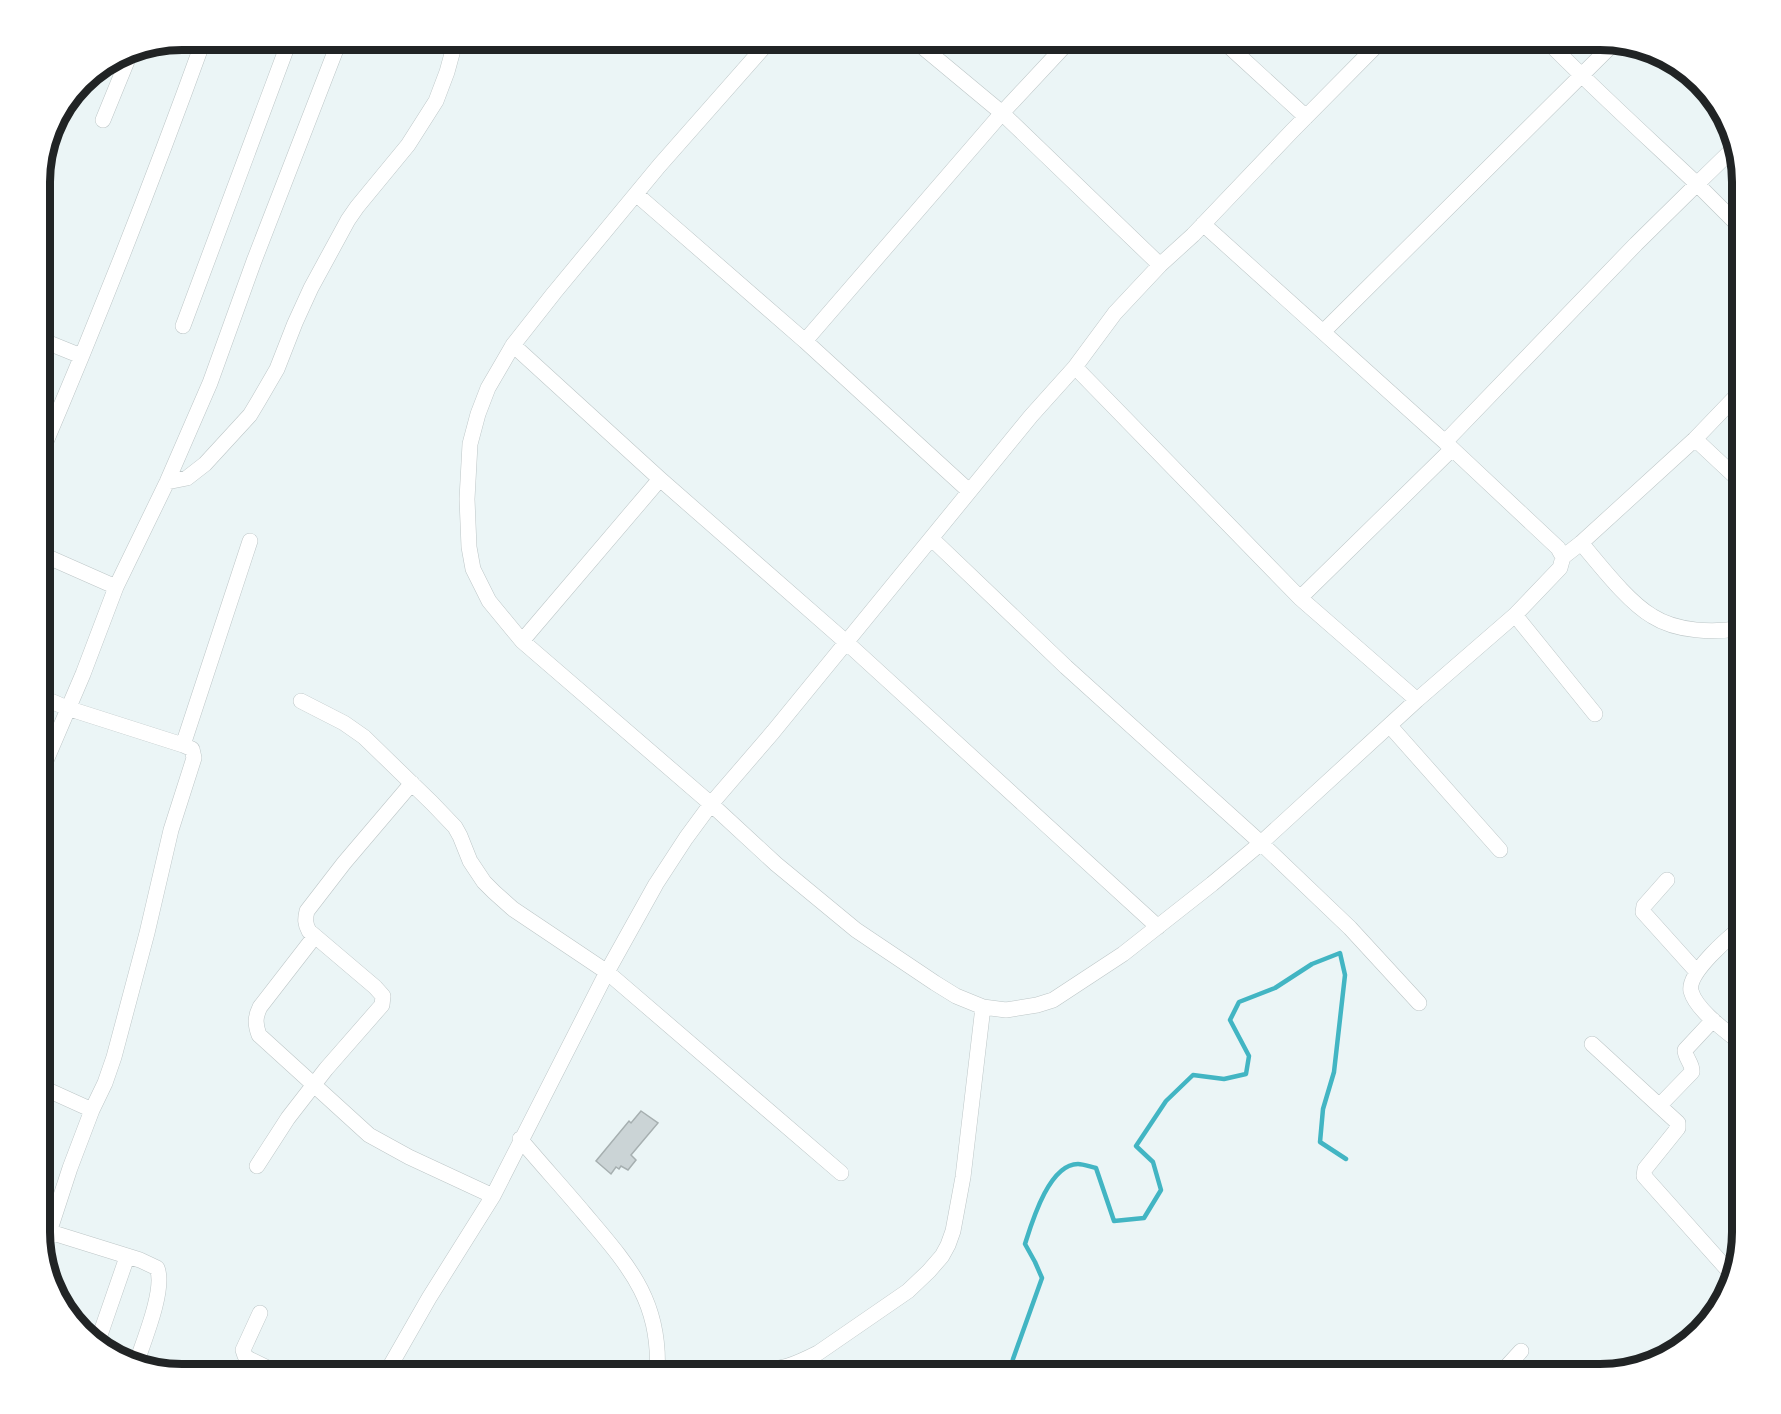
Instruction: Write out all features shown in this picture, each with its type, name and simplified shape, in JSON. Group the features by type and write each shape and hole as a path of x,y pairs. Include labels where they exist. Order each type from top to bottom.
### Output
{"street":[{"path":"50,431 200,50"},
{"path":"183,326 286,50"},
{"path":"50,750 83,674 116,587 167,482 210,383 254,261 336,50"},
{"path":"167,482 187,478 206,464 250,415 277,369 311,288 348,220 408,146 436,101 453,50"},
{"path":"761,50 658,166 513,345 488,388 470,444 467,499 469,547 473,569 489,601 522,641 711,804 776,864 856,930 956,996 983,1007 1006,1010 1053,1000 1123,954 1261,843 1417,700 1515,615 1560,568 1563,557 1558,548 1449,446 1203,224"},
{"path":"926,50 1002,113 1160,265"},
{"path":"805,341 1002,113 1061,50"},
{"path":"1233,50 1306,117"},
{"path":"391,1364 429,1298 493,1196 607,972 656,884 711,804 773,732 1031,416 1075,367 1115,313 1372,50"},
{"path":"1556,50 1732,218"},
{"path":"1323,332 1607,50"},
{"path":"103,120 127,62"},
{"path":"1300,598 1449,446 1636,244 1729,153"},
{"path":"636,194 805,341 969,491"},
{"path":"50,343 81,356"},
{"path":"513,345 660,479 846,642 1158,927"},
{"path":"1075,367 1300,598 1417,700"},
{"path":"1563,557 1695,439 1732,400"},
{"path":"1695,439 1732,474"},
{"path":"522,641 660,479"},
{"path":"932,539 1066,667 1261,843 1350,928 1419,1003"},
{"path":"183,745 250,541"},
{"path":"1581,543 1622,590 1652,617 1680,627 1697,630 1732,628"},
{"path":"50,558 116,587"},
{"path":"1515,615 1595,714"},
{"path":"50,701 183,745 192,749 194,758 171,830 147,933 114,1057 70,1168 50,1232 140,1260 157,1268 160,1280 158,1294 138,1358"},
{"path":"301,701 354,729 379,750 455,827 470,861 484,882 513,909 607,972 841,1173"},
{"path":"1390,726 1500,850"},
{"path":"257,1166 313,1085 380,1009 383,1000 375,987 315,936 306,926 305,919 307,911 344,863 412,783"},
{"path":"1667,880 1644,906 1643,912 1697,972"},
{"path":"315,936 260,1007 256,1016 259,1035 369,1135 399,1152 493,1196"},
{"path":"1732,936 1697,972 1692,982 1692,993 1703,1010 1732,1036"},
{"path":"792,1364 818,1353 908,1291 929,1271 948,1245 953,1231 963,1177 983,1007"},
{"path":"1660,1106 1692,1072 1692,1067 1685,1056 1685,1050 1713,1020"},
{"path":"1592,1044 1678,1123 1678,1128 1645,1169 1644,1176 1727,1269"},
{"path":"50,1091 92,1110"},
{"path":"520,1139 626,1264 645,1296 654,1323 657,1364"},
{"path":"100,1336 127,1257"},
{"path":"259,1364 245,1356 243,1350 260,1313"},
{"path":"1509,1364 1521,1351"}],"building":[{"path":"641,1111 658,1123 631,1155 636,1160 628,1170 621,1166 619,1169 616,1167 611,1174 596,1161 629,1121 631,1123"}],"waterway":[{"path":"1012,1364 1042,1278 1025,1244 1043,1196 1058,1173 1078,1164 1096,1168 1114,1221 1144,1218 1161,1190 1153,1162 1136,1146 1166,1101 1193,1075 1224,1079 1246,1074 1249,1056 1230,1020 1239,1002 1275,988 1312,964 1340,953 1345,975 1334,1072 1323,1109 1320,1142 1346,1159"}]}
